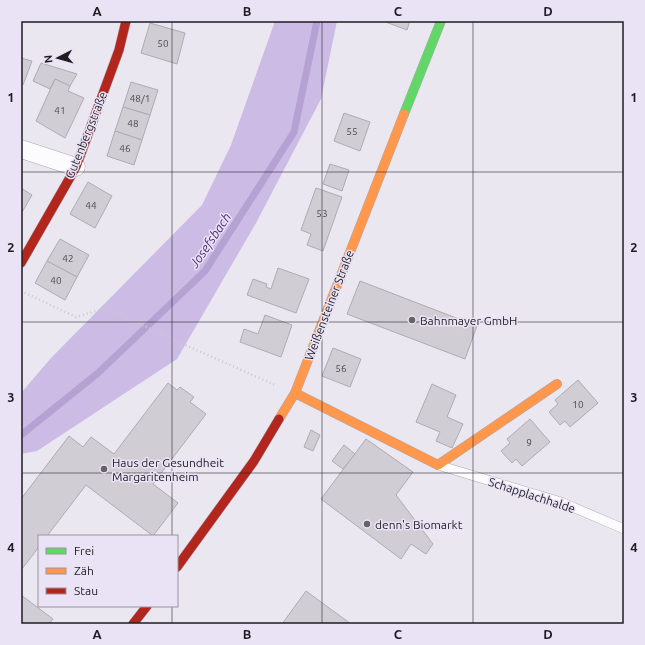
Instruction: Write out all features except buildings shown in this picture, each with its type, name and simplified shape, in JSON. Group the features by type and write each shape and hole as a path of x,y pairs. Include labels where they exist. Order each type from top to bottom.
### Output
{"main road":[{"name":"Gutenbergstraße","path":"21,263 76,167 119,50 126,21"},
{"name":"Weißensteiner Straße","path":"178,566 254,461 295,393 441,21"},
{"path":"438,465 557,384"},
{"name":"Schapplachhalde","path":"295,393 438,465"},
{"path":"133,624 146,607"}],"street":[{"path":"21,149 76,167"}],"lane":[{"name":"Schapplachhalde","path":"438,465 561,502 624,529"}],"path":[{"path":"21,291 76,317 106,308 174,340 295,393"}],"shaded area":[{"path":"275,21 337,21 321,99 256,223 177,359 37,451 21,454 21,393 51,358 202,205 231,145"}],"waterway":[{"name":"Josefsbach","path":"21,435 98,373 205,271 294,132 317,21"}],"traffic: fast":[{"path":"404,114 441,21"}],"traffic: slow":[{"path":"279,419 295,393 404,114"},
{"path":"295,393 438,465 557,384"}],"traffic: jam":[{"path":"21,263 76,167 119,50 126,21"},
{"path":"178,566 254,461 279,419"},
{"path":"133,624 146,607"}],"place":[{"name":"Bahnmayer GmbH","path":"412,320"},
{"name":"Haus der Gesundheit Margaritenheim","path":"104,469"},
{"name":"denn's Biomarkt","path":"367,524"}]}
